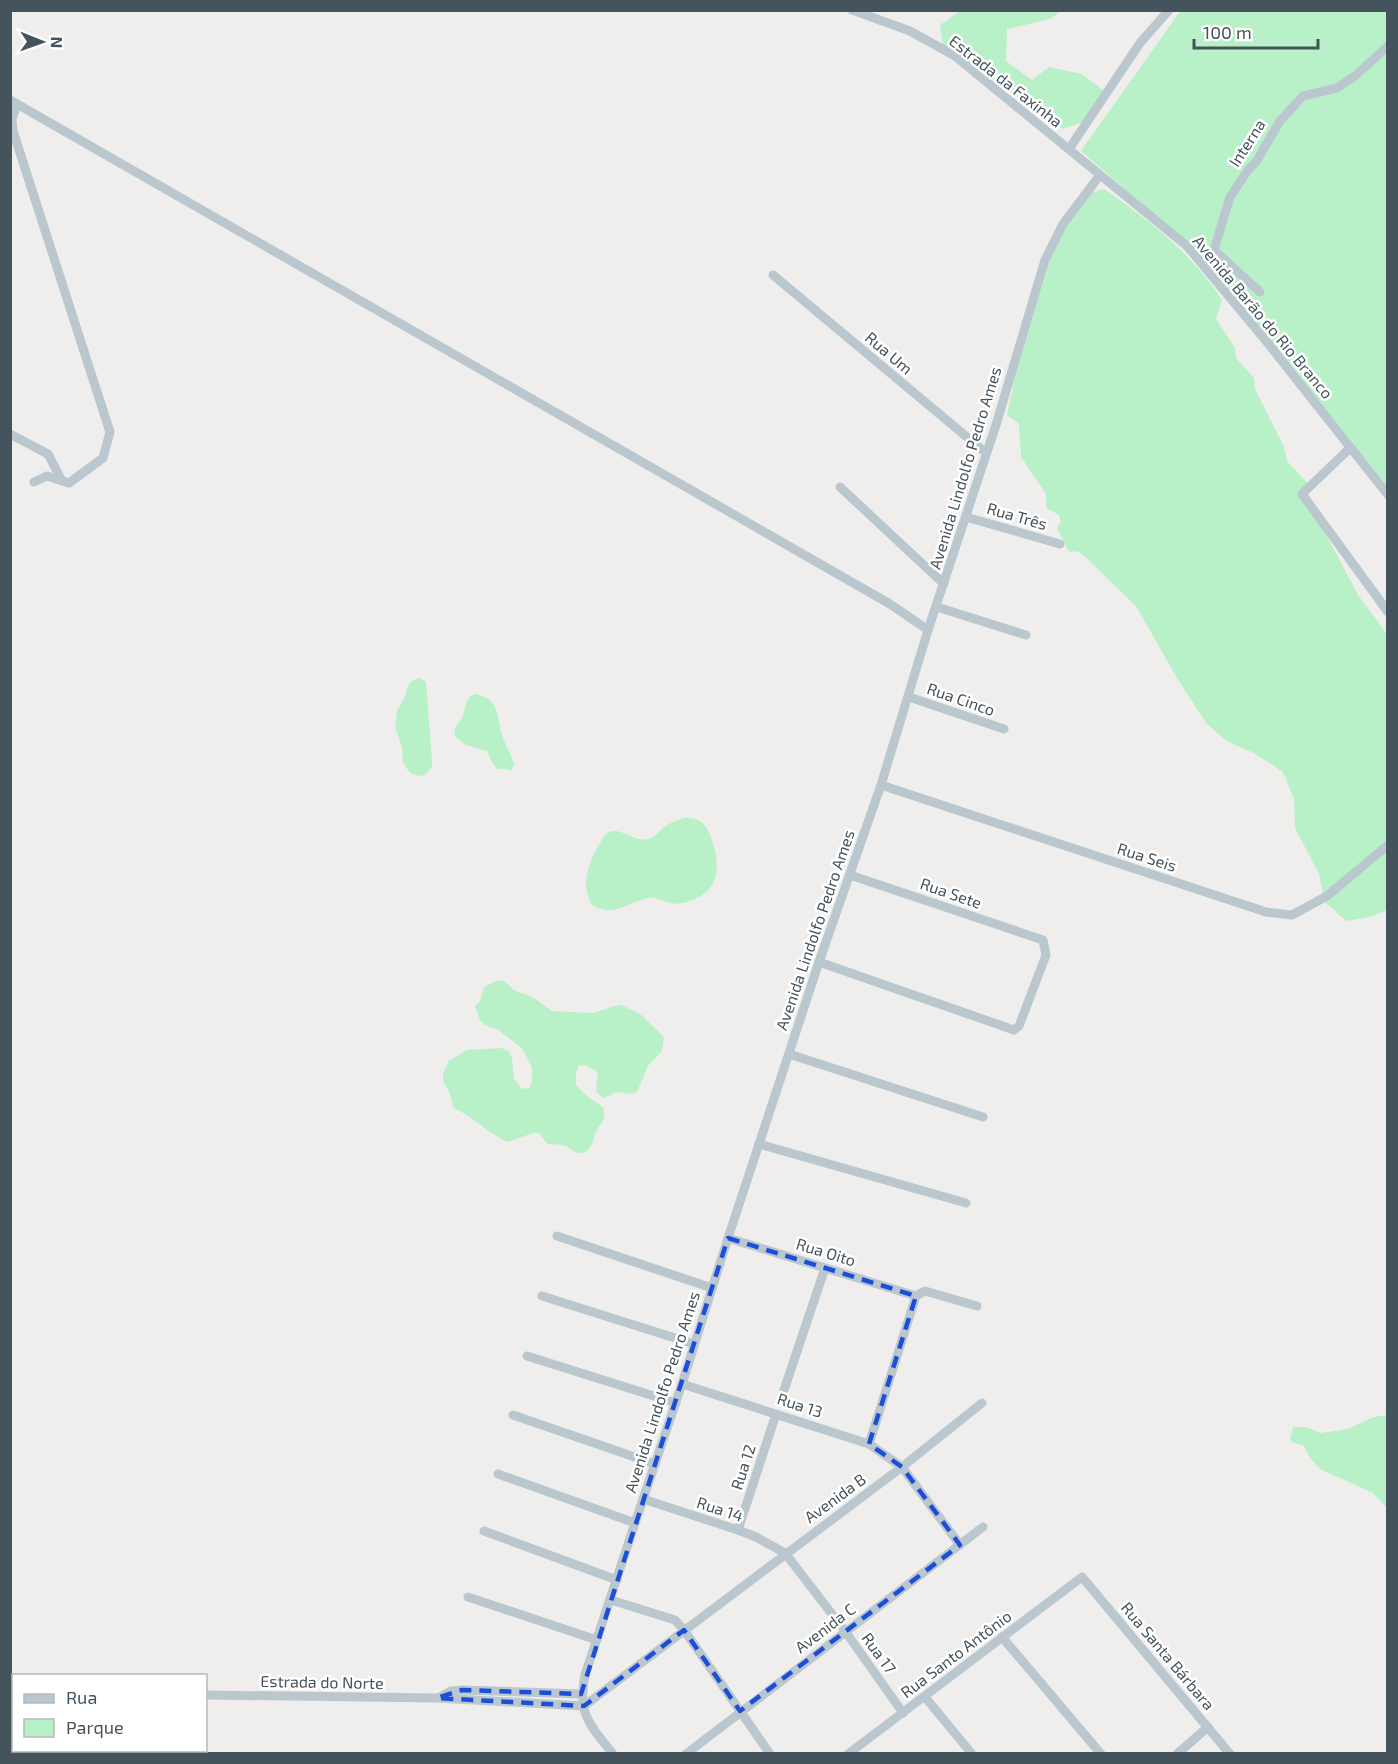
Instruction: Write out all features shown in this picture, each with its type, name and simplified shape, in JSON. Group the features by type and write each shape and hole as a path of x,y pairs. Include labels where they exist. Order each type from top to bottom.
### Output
{"street":[{"name":"Estrada da Faxinha","path":"852,10 910,31 955,56 1100,175"},
{"path":"1069,149 1140,43 1169,10"},
{"name":"Interna","path":"1260,292 1214,250 1230,197 1256,162 1280,121 1303,96 1337,88 1355,76 1388,46"},
{"path":"34,482 47,476 69,483 102,458 110,432 13,131 14,102 890,604 928,630"},
{"name":"Avenida Lindolfo Pedro Ames","path":"581,1694 819,962 881,785 1045,260 1063,224 1100,175"},
{"name":"Avenida Barão do Rio Branco","path":"1100,175 1187,246 1262,336 1388,495"},
{"name":"Rua Um","path":"773,275 986,453"},
{"path":"10,434 48,453 62,481"},
{"path":"1350,448 1302,494 1388,612"},
{"path":"840,487 944,584"},
{"name":"Rua Três","path":"966,517 1060,544"},
{"path":"937,608 1026,635"},
{"name":"Rua Cinco","path":"909,697 1004,729"},
{"name":"Rua Seis","path":"881,785 1266,912 1293,915 1327,896 1388,846"},
{"name":"Rua Sete","path":"819,962 1014,1030 1019,1026 1046,955 1043,940 850,875"},
{"path":"789,1054 983,1117"},
{"path":"759,1144 966,1203"},
{"path":"557,1236 712,1288"},
{"name":"Rua Oito","path":"728,1238 916,1296 925,1291 977,1306"},
{"path":"784,1390 825,1268"},
{"path":"542,1296 694,1344"},
{"path":"870,1444 916,1296"},
{"path":"527,1356 676,1403"},
{"name":"Rua 13","path":"682,1384 870,1444 902,1467 960,1545"},
{"path":"902,1467 982,1403"},
{"name":"Rua 12","path":"738,1530 777,1414"},
{"path":"513,1415 655,1464"},
{"name":"Avenida B","path":"584,1706 902,1467"},
{"path":"498,1474 635,1523"},
{"name":"Rua 14","path":"643,1499 738,1530 785,1553"},
{"name":"Avenida C","path":"686,1754 983,1527"},
{"path":"484,1531 617,1580"},
{"name":"Rua 17","path":"785,1553 845,1631 903,1713"},
{"name":"Rua Santo Antônio","path":"848,1754 1082,1577"},
{"name":"Rua Santa Bárbara","path":"1082,1577 1230,1754"},
{"path":"468,1597 597,1640"},
{"path":"611,1600 675,1620 770,1754"},
{"path":"1002,1637 1101,1754"},
{"name":"Estrada do Norte","path":"437,1698 451,1691 462,1690 581,1694"},
{"path":"581,1694 588,1723 613,1754"},
{"name":"Estrada do Norte","path":"207,1695 437,1698 584,1706"},
{"path":"925,1697 972,1754"},
{"path":"1177,1754 1208,1727"}],"highlighted area":[{"path":"728,1238 916,1296 869,1444 902,1467 960,1545 740,1711 684,1630 584,1706 437,1698 462,1690 581,1694"}],"green space":[{"path":"960,11 1061,11 1050,19 1007,29 1006,61 1032,80 1049,67 1082,74 1103,90 1083,122 1063,129 943,45 940,25"},
{"path":"1184,11 1387,11 1387,492 1189,245 1081,151 1178,14"},
{"path":"1104,189 1169,238 1197,267 1222,300 1216,319 1235,348 1236,358 1254,378 1255,389 1284,447 1287,461 1308,484 1298,495 1319,521 1358,595 1387,634 1387,910 1369,917 1346,921 1325,902 1319,874 1295,828 1294,799 1283,772 1254,753 1228,742 1206,723 1136,606 1082,554 1076,551 1069,552 1057,528 1061,522 1059,515 1046,508 1046,494 1021,457 1019,424 1007,415 1016,373 1054,247 1073,212 1089,193"},
{"path":"420,678 426,682 432,767 425,775 419,776 412,774 403,762 402,747 395,727 397,711 408,685"},
{"path":"476,694 484,696 496,708 502,736 514,765 511,771 498,769 487,751 466,745 455,737 456,727 467,701 470,696"},
{"path":"684,818 692,818 703,824 714,846 717,872 714,882 703,895 680,903 651,898 614,910 600,909 592,905 588,897 587,873 592,858 606,834 617,831 639,839 648,839 667,825"},
{"path":"503,980 514,990 534,998 552,1011 594,1013 621,1005 640,1014 664,1037 662,1051 648,1066 637,1092 631,1094 617,1092 604,1098 597,1093 598,1072 586,1065 579,1066 576,1072 576,1085 603,1107 604,1115 591,1146 583,1153 562,1145 547,1144 539,1133 508,1142 453,1108 450,1094 443,1081 443,1074 449,1061 467,1050 502,1048 509,1052 512,1058 514,1079 522,1089 529,1088 532,1082 532,1067 522,1048 498,1030 485,1025 480,1020 475,1006 480,1001 484,987"},
{"path":"1387,1415 1387,1508 1373,1493 1320,1469 1304,1446 1290,1441 1293,1427 1307,1427 1320,1433 1348,1429 1374,1417"}]}
